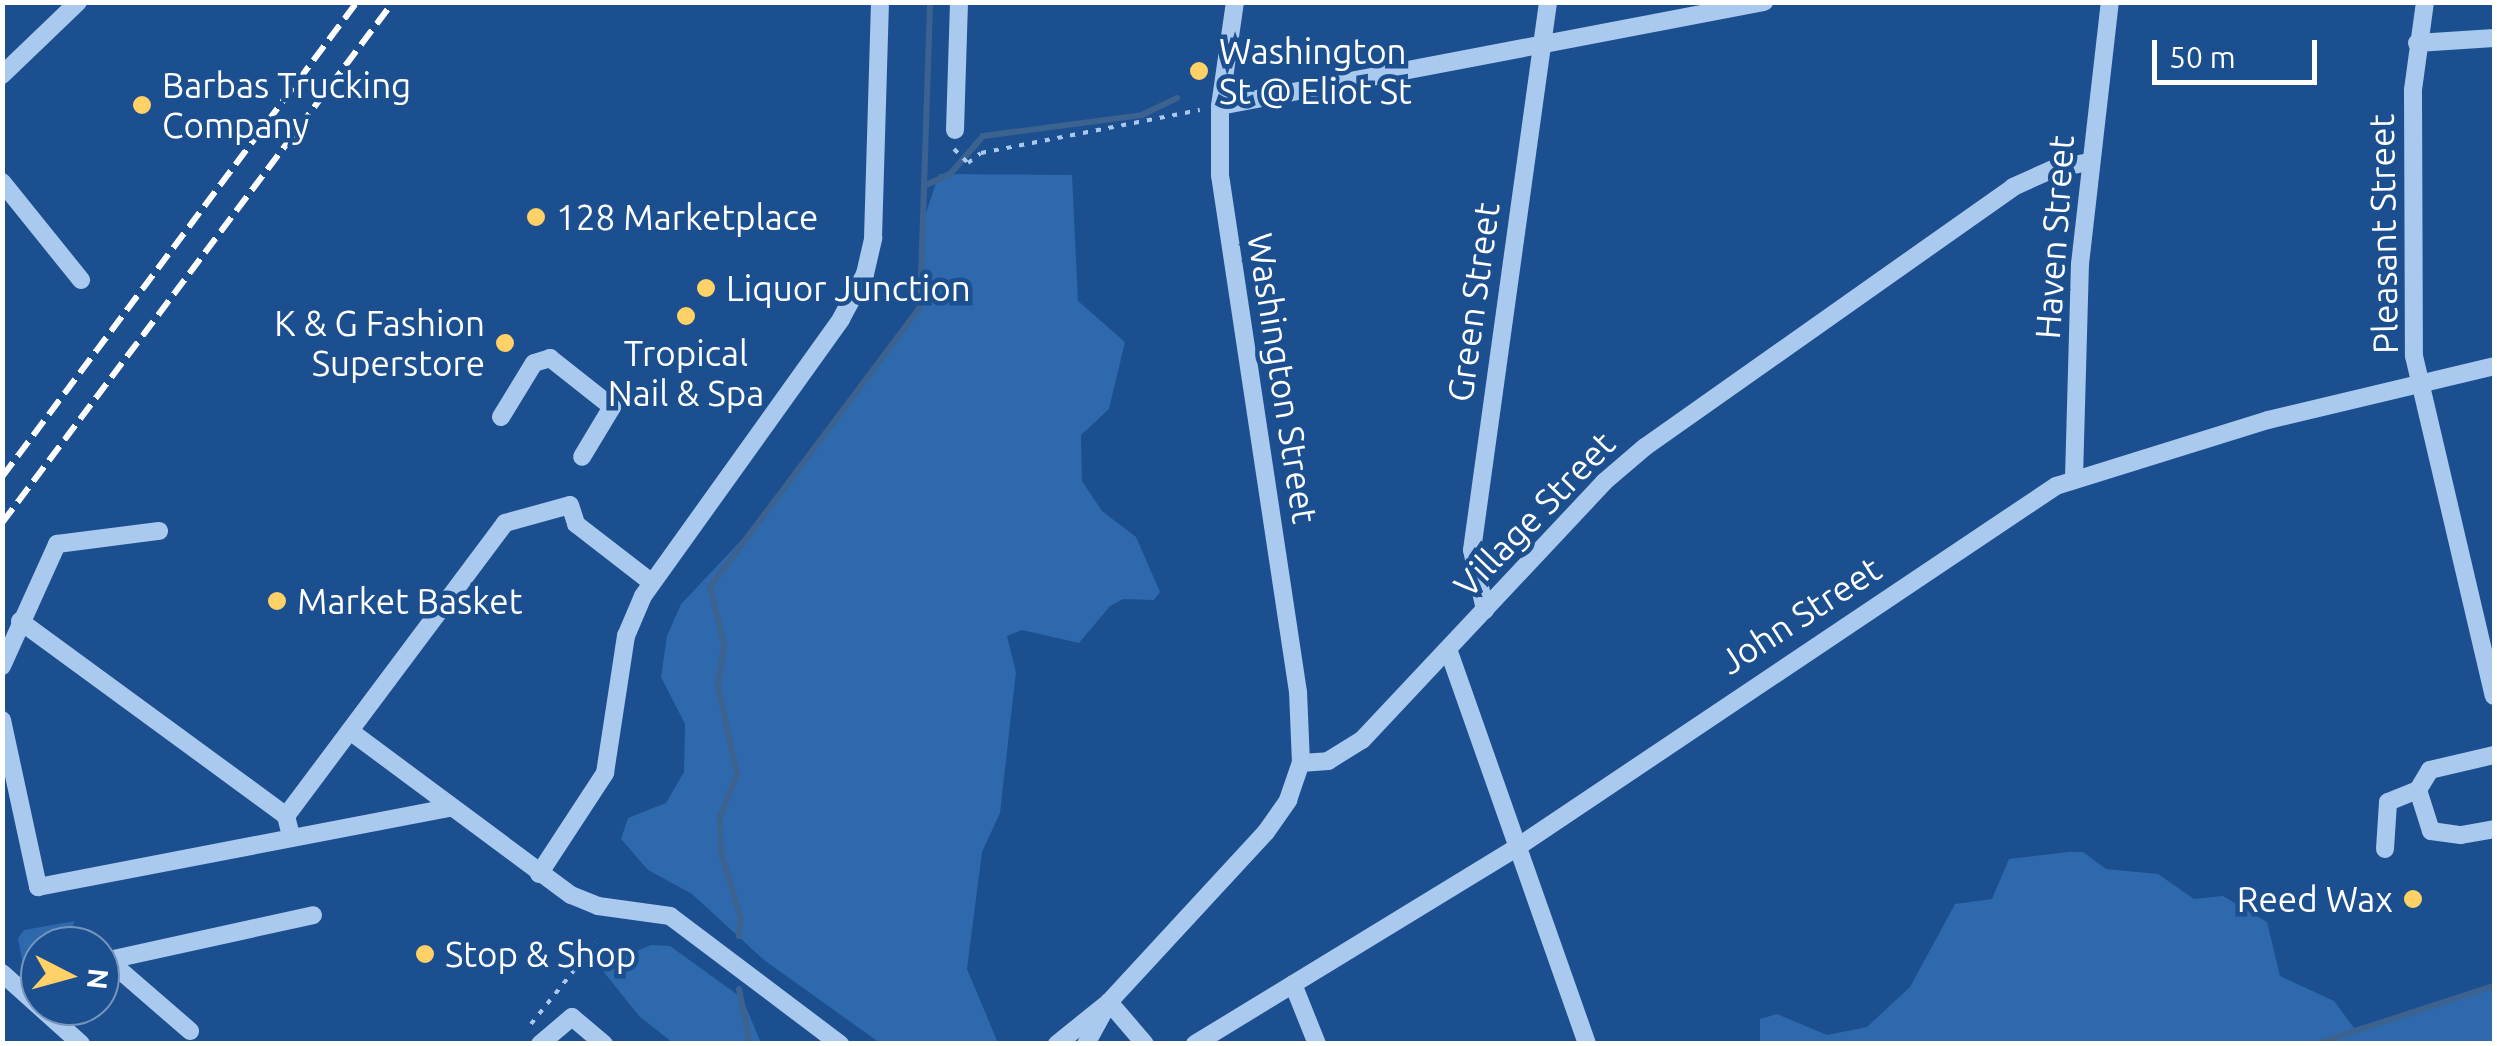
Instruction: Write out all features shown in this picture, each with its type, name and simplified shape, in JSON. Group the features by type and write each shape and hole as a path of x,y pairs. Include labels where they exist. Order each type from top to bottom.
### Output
{"street":[{"path":"2,75 78,2"},
{"path":"539,874 606,773 626,636 651,582 860,286 874,238 880,2"},
{"path":"956,130 959,2"},
{"name":"Washington Street","path":"1236,2 1220,106 1223,202 1298,692 1301,763"},
{"name":"Green Street","path":"1484,610 1472,550 1548,2"},
{"path":"1220,106 1540,40 1764,2"},
{"name":"Haven Street","path":"2074,478 2090,162 2110,2"},
{"name":"Pleasant Street","path":"2425,2 2417,42 2412,181 2414,351 2494,696"},
{"path":"2417,42 2494,38"},
{"name":"Village Street","path":"1301,763 1328,762 1350,749 1644,447 2014,187 2053,169 2090,162"},
{"path":"2,182 80,280"},
{"path":"501,417 534,363 550,358 612,407 582,457"},
{"name":"John Street","path":"1195,1044 1518,846 1780,666 2074,478 2494,366"},
{"path":"286,816 514,518 570,506 576,524 651,582"},
{"path":"2,666 57,544 159,531"},
{"path":"20,621 286,816 291,836"},
{"path":"1448,650 1587,1044"},
{"path":"2,720 38,887 450,808"},
{"path":"350,730 539,874 598,906 658,912 840,1044"},
{"path":"2384,849 2388,802 2418,790 2430,770 2494,755"},
{"path":"1057,1044 1109,1002 1266,832 1288,800 1301,763"},
{"path":"2418,790 2434,832 2494,829"},
{"path":"120,957 313,916"},
{"path":"120,974 190,1030"},
{"path":"1293,984 1317,1044"},
{"path":"1086,1044 1109,1002"},
{"path":"1109,1002 1144,1044"},
{"path":"540,1044 570,1018 604,1044"}],"path":[{"path":"957,156 968,163 981,153 1220,106"},
{"path":"531,1024 584,964 596,943"}],"shaded area":[{"path":"939,174 1072,175 1078,301 1125,342 1109,409 1081,435 1082,481 1102,511 1136,537 1160,592 1154,600 1123,599 1110,606 1079,643 1022,630 1007,636 1016,672 1000,813 982,852 967,969 998,1043 880,1043 764,960 692,894 648,870 621,839 628,818 666,803 684,772 685,724 661,677 667,636 681,604 752,529 919,309 926,213"},
{"path":"2083,852 2106,869 2158,874 2194,899 2223,896 2267,922 2280,976 2334,1001 2354,1028 2494,987 2494,1043 1760,1043 1760,1019 1777,1014 1827,1035 1867,1027 1910,987 1955,904 1992,899 2009,859"},
{"path":"75,921 73,926 47,926"},
{"path":"651,945 670,946 742,998 761,1043 673,1043 639,1016 599,966"}],"waterway":[{"path":"739,936 741,918 721,852 720,817 737,774 718,686 724,644 710,587 920,307 930,2"},
{"path":"924,186 950,174 983,136 1142,115 1177,98"},
{"path":"2315,1044 2494,986"},
{"path":"739,989 750,1044"}],"railway":[{"path":"2,477 357,2"},
{"path":"2,523 393,2"}],"place":[{"name":"Washington St @ Eliot St","path":"1199,71"},
{"name":"Barbas Trucking Company","path":"142,105"},
{"name":"128 Marketplace","path":"536,217"},
{"name":"Liquor Junction","path":"706,288"},
{"name":"Tropical Nail & Spa","path":"686,316"},
{"name":"K & G Fashion Superstore","path":"505,343"},
{"name":"Market Basket","path":"277,601"},
{"name":"Reed Wax","path":"2413,899"},
{"name":"Stop & Shop","path":"425,954"}]}
